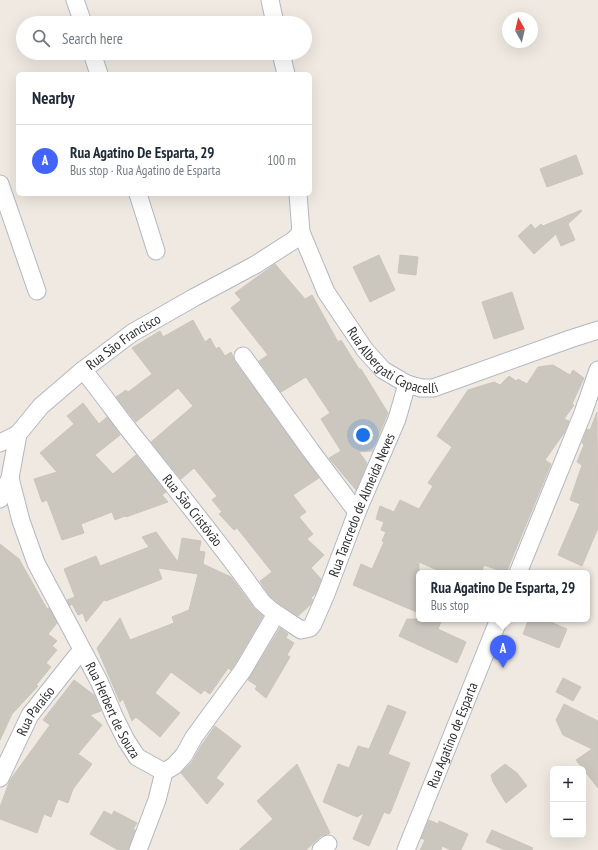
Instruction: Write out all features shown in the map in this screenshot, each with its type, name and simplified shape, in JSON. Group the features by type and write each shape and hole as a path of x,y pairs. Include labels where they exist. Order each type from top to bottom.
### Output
{"street":[{"path":"75,0 81,16"},
{"path":"270,0 273,16"},
{"path":"94,60 98,72"},
{"path":"283,60 286,72"},
{"path":"0,184 36,291"},
{"path":"139,196 156,251"},
{"name":"Rua Albergati Capacelli","path":"298,196 301,232 326,292 365,350 383,370 407,384 421,388 439,386 598,330"},
{"name":"Rua São Francisco","path":"0,499 10,478 18,434 41,406 83,370 132,334 195,297 255,265 294,240 301,232"},
{"path":"243,356 357,512"},
{"name":"Rua São Cristóvão","path":"83,370 217,540 262,602 276,614 301,630 310,628 313,624"},
{"path":"519,570 583,413 598,370"},
{"name":"Rua Tancredo de Almeida Neves","path":"313,624 357,512 397,419 407,384"},
{"path":"0,443 18,434"},
{"name":"Rua Herbert de Souza","path":"10,478 21,521 36,563 99,681 115,718 132,751 137,757 164,772"},
{"path":"138,850 157,800 164,772 174,766 184,755 194,737 243,670 276,614"},
{"name":"Rua Agatino de Esparta","path":"406,850 498,622"},
{"name":"Rua Paraíso","path":"0,778 30,715 82,651"}],"building":[{"path":"576,155 583,174 547,187 540,169"},
{"path":"581,210 582,211 568,224 575,240 561,246 556,234 534,254 518,236 531,224 535,229 541,224 543,226"},
{"path":"379,255 395,290 370,302 353,267"},
{"path":"400,255 418,257 416,275 398,273"},
{"path":"275,264 305,299 312,295 338,342 341,340 388,413 372,451 359,452 367,463 356,490 329,458 341,451 321,419 330,413 306,377 281,392 259,361 268,355 231,308 241,300 235,293"},
{"path":"512,292 524,329 494,339 482,302"},
{"path":"193,320 205,342 210,338 216,349 219,347 225,356 231,352 235,362 319,478 293,495 306,512 299,517 313,534 307,539 324,555 311,568 321,579 315,594 311,598 313,600 311,604 298,616 269,595 260,581 272,572 237,528 234,530 219,514 222,512 212,500 217,496 194,468 181,479 151,442 193,406 178,388 136,422 116,397 126,390 128,392 152,374 132,348 160,331 163,337"},
{"path":"553,365 570,375 573,370 584,378 572,404 574,405 564,419 569,421 564,433 545,460 551,464 507,570 498,570 484,565 482,570 437,570 419,562 419,570 416,570 416,612 353,585 361,564 372,569 384,542 382,541 386,532 381,530 384,522 376,519 380,506 394,512 400,500 419,509 433,486 428,483 452,447 437,436 468,390 494,382 500,385 509,376 516,381 518,379 527,384 538,367"},
{"path":"83,403 99,424 107,417 120,435 95,455 113,474 136,455 166,492 162,495 168,502 115,520 112,512 81,524 84,533 62,540 47,500 42,502 34,479 57,472 40,453 74,424 67,416"},
{"path":"597,412 598,528 582,566 558,555 580,504 570,500 582,465 577,462 584,445 582,443 587,429 590,430"},
{"path":"156,532 178,562 182,538 201,541 199,551 205,552 203,564 231,577 254,608 263,616 231,670 228,668 210,694 204,690 201,694 171,672 155,693 180,713 160,737 136,717 132,721 123,699 120,702 97,648 120,618 130,640 174,623 172,617 189,610 198,574 158,568 162,579 106,601 104,600 86,622 83,613 78,615 72,604 70,606 67,600 75,597 64,569 96,556 100,566 149,547 142,537"},
{"path":"0,544 19,559 47,609 49,608 57,623 48,634 57,641 52,646 57,650 46,663 51,667 36,685 38,686 12,714 0,740"},
{"path":"407,619 416,619 416,622 441,622 438,629 466,642 457,663 399,636"},
{"path":"528,622 551,622 567,629 559,648 523,634"},
{"path":"280,628 288,634 286,638 294,643 287,655 290,657 266,698 255,689 257,686 248,680"},
{"path":"563,678 581,687 573,701 556,692"},
{"path":"74,680 94,695 101,711 90,715 102,725 78,754 92,764 73,789 68,803 58,799 51,817 44,814 37,833 0,819 0,807 10,780 50,725 43,720"},
{"path":"564,704 598,721 598,788 586,773 586,766 581,766 576,760 592,749 563,735 556,720"},
{"path":"388,705 406,712 388,754 410,763 391,811 389,814 384,812 369,846 353,839 364,813 357,817 323,802 338,764 349,768 358,746 369,749"},
{"path":"215,726 241,746 216,778 224,784 207,804 181,773 192,762"},
{"path":"297,764 330,833 321,836 306,850 239,850 273,819 257,801"},
{"path":"505,764 517,773 527,786 506,803 493,782 491,775"},
{"path":"104,811 112,815 114,811 137,823 133,829 135,830 128,850 118,850 90,834"},
{"path":"429,820 438,824 439,821 468,834 461,850 451,850 442,846 441,850 420,850 425,840 421,838"},
{"path":"492,830 533,848 532,850 505,850 486,842"}],"place":[{"name":"Rua Agatino De Esparta, 29","path":"503,668"}]}
